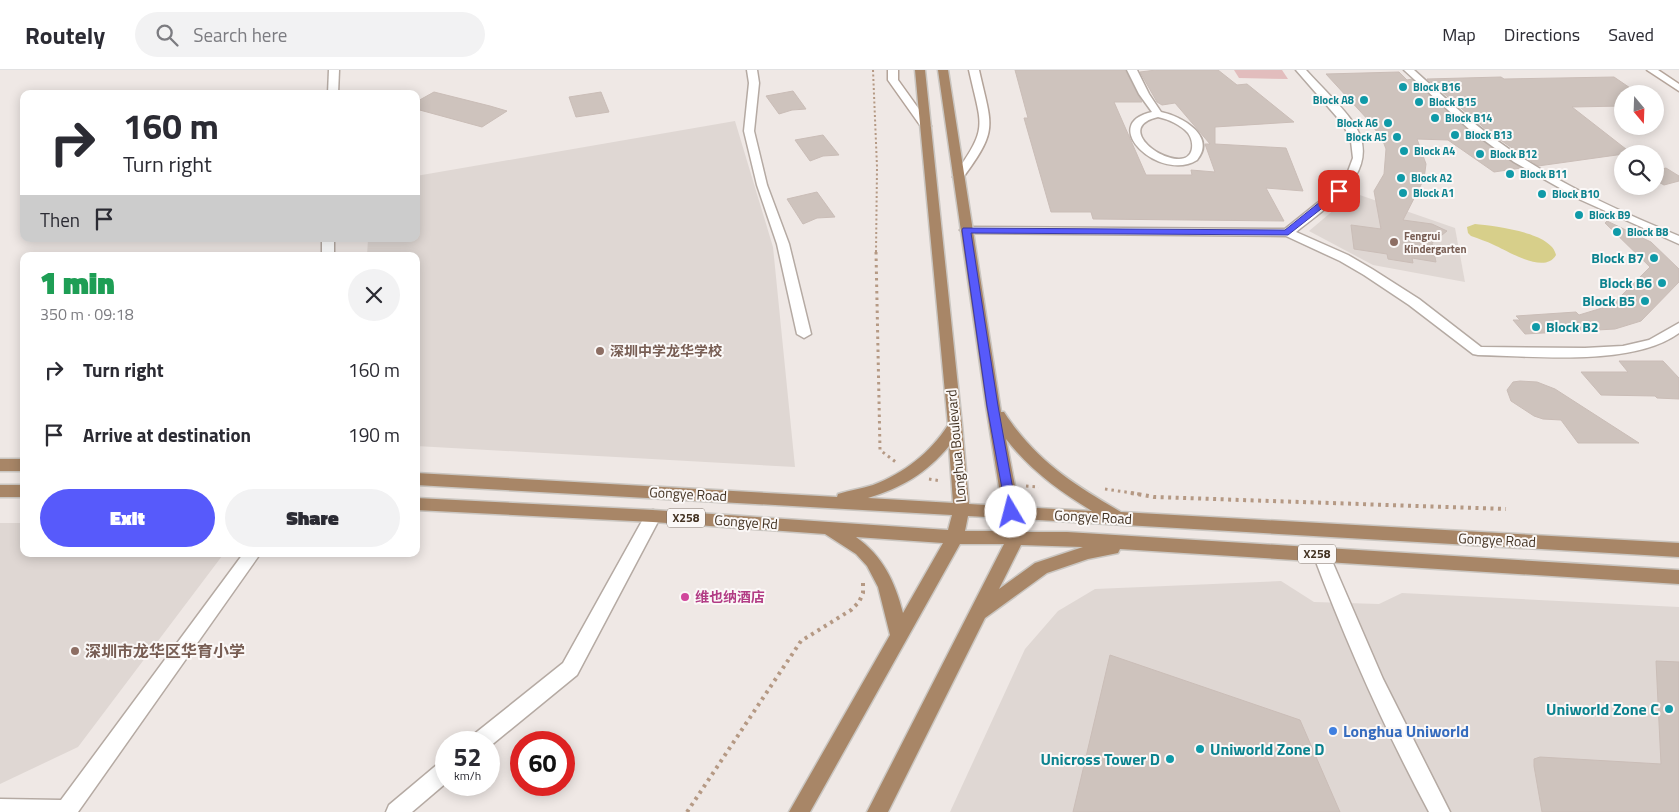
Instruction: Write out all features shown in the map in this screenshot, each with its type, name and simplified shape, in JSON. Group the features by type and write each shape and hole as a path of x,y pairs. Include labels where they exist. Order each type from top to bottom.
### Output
{"main road":[{"name":"Longhua Boulevard","path":"799,812 955,537 961,510 955,425 920,70"},
{"path":"877,812 1016,538 993,406 943,70"},
{"path":"993,406 1019,446 1046,472 1058,482 1118,519"},
{"path":"822,501 873,490 904,478 920,468 940,449 955,425"},
{"path":"0,465 20,465"},
{"name":"Gongye Road","path":"420,480 1679,550"},
{"path":"0,491 20,491"},
{"name":"Gongye Rd","path":"420,504 819,526 955,537"},
{"path":"819,526 845,536 860,546 875,562 885,580 899,636"},
{"name":"Gongye Road","path":"955,537 1165,545 1679,577"},
{"path":"978,613 1041,568 1087,552 1118,547 1165,545"}],"street":[{"path":"333,90 334,70"},
{"path":"752,70 754,83 749,130 762,185 783,244 804,334"},
{"path":"892,70 893,80 926,126"},
{"path":"958,177 973,156 983,137 986,123 974,70"},
{"path":"1132,70 1144,94 1158,114 1179,121 1195,135 1198,150 1192,159 1185,162 1164,161 1148,153 1138,143 1135,133 1138,124 1146,116 1158,114"},
{"path":"1288,233 1339,191 1352,175 1358,158 1356,140 1348,123 1301,70"},
{"path":"1409,70 1479,132 1516,159 1563,187 1653,230 1679,240"},
{"path":"1652,70 1679,88"},
{"path":"1665,70 1679,79"},
{"path":"966,230 1288,233 1344,258 1376,277 1414,302 1478,351 1585,352 1622,350 1653,343 1679,327"},
{"path":"1653,230 1679,246"},
{"path":"494,731 570,669 653,516"},
{"path":"1321,554 1346,621 1380,696 1440,812"},
{"path":"0,809 65,812 250,557"},
{"path":"396,812 435,779"}],"path":[{"path":"873,70 877,166 876,273 880,450 901,465"},
{"path":"1100,488 1154,497 1506,509"},
{"path":"687,812 801,641 809,634 852,610 860,602 865,589 861,575"}],"shaded area":[{"path":"1234,70 1282,70 1288,79 1239,78"},
{"name":"深圳中学龙华学校","path":"735,121 773,247 795,467 420,446 420,252 367,252 368,242 420,242 420,175"},
{"name":"Fengrui Kindergarten","path":"1354,193 1455,228 1465,282 1373,265 1309,231"},
{"path":"1475,224 1508,229 1534,236 1552,247 1556,255 1551,261 1544,263 1526,260 1471,236 1468,233 1467,227"},
{"name":"深圳市龙华区华育小学","path":"0,523 20,523 20,557 221,557 78,747 0,784"},
{"name":"Longhua Uniworld","path":"1281,581 1314,602 1379,604 1402,593 1679,607 1679,812 950,812 1025,649 1058,611 1095,589"}],"building":[{"path":"1015,70 1125,70 1142,102 1114,102 1146,175 1192,175 1191,170 1215,172 1205,144 1210,144 1175,103 1162,105 1157,102 1140,72 1156,70 1218,70 1237,85 1247,84 1294,122 1215,127 1215,144 1286,148 1303,191 1266,188 1284,221 1093,219 1091,212 1051,212 1024,118 1028,118"},
{"path":"1399,72 1407,80 1412,79 1469,131 1521,168 1494,172 1448,140 1417,139 1426,164 1424,179 1403,220 1432,224 1447,231 1432,243 1436,262 1412,258 1413,263 1388,259 1387,254 1354,249 1351,225 1381,229 1374,191 1384,174 1386,149 1370,122 1326,74"},
{"path":"1614,77 1626,85 1614,85 1614,106 1572,107 1621,145 1614,145 1614,155 1538,166 1489,132 1427,79"},
{"path":"793,91 806,109 792,110 779,114 766,96"},
{"path":"434,92 507,111 482,127 420,110 420,100"},
{"path":"601,92 609,112 576,117 569,97"},
{"path":"823,135 839,155 823,156 810,161 795,140"},
{"path":"1664,169 1679,176 1679,181 1664,185"},
{"path":"817,192 835,217 817,218 803,224 787,199"},
{"path":"1607,221 1651,242 1679,269 1679,282 1641,321 1615,329 1525,334 1513,320 1520,320 1516,316 1576,312 1579,315 1612,305 1650,267 1605,223"},
{"path":"1619,361 1663,361 1679,378 1679,399 1657,398 1655,396 1601,395 1581,372 1628,372"},
{"path":"1513,382 1537,382 1555,389 1639,443 1578,443 1561,420 1543,419 1534,416 1511,401 1507,390"},
{"name":"Uniworld Zone D","path":"1110,655 1300,720 1340,812 1073,812"},
{"name":"Uniworld Zone C","path":"1656,661 1679,662 1679,812 1542,812 1534,759 1540,757 1661,764"}],"place":[{"name":"Block B16","path":"1403,87"},
{"name":"Block A8","path":"1364,100"},
{"name":"Block B15","path":"1419,102"},
{"name":"Block B14","path":"1435,118"},
{"name":"Block A6","path":"1388,123"},
{"name":"Block B13","path":"1455,135"},
{"name":"Block A5","path":"1397,137"},
{"name":"Block A4","path":"1404,151"},
{"name":"Block B12","path":"1480,154"},
{"name":"Block B11","path":"1510,174"},
{"name":"Block A2","path":"1401,178"},
{"name":"Block A1","path":"1403,193"},
{"name":"Block B10","path":"1542,194"},
{"name":"Block B9","path":"1579,215"},
{"name":"Block B8","path":"1617,232"},
{"name":"Fengrui Kindergarten","path":"1394,242"},
{"name":"Block B7","path":"1654,258"},
{"name":"Block B6","path":"1662,283"},
{"name":"Block B5","path":"1645,301"},
{"name":"Block B2","path":"1536,327"},
{"name":"深圳中学龙华学校","path":"600,351"},
{"name":"维也纳酒店","path":"685,597"},
{"name":"深圳市龙华区华育小学","path":"75,651"},
{"name":"Uniworld Zone C","path":"1669,709"},
{"name":"Longhua Uniworld","path":"1333,731"},
{"name":"Uniworld Zone D","path":"1200,749"},
{"name":"Unicross Tower D","path":"1170,759"}],"route":[{"path":"1011,512 966,230 1288,233 1339,191"}]}
